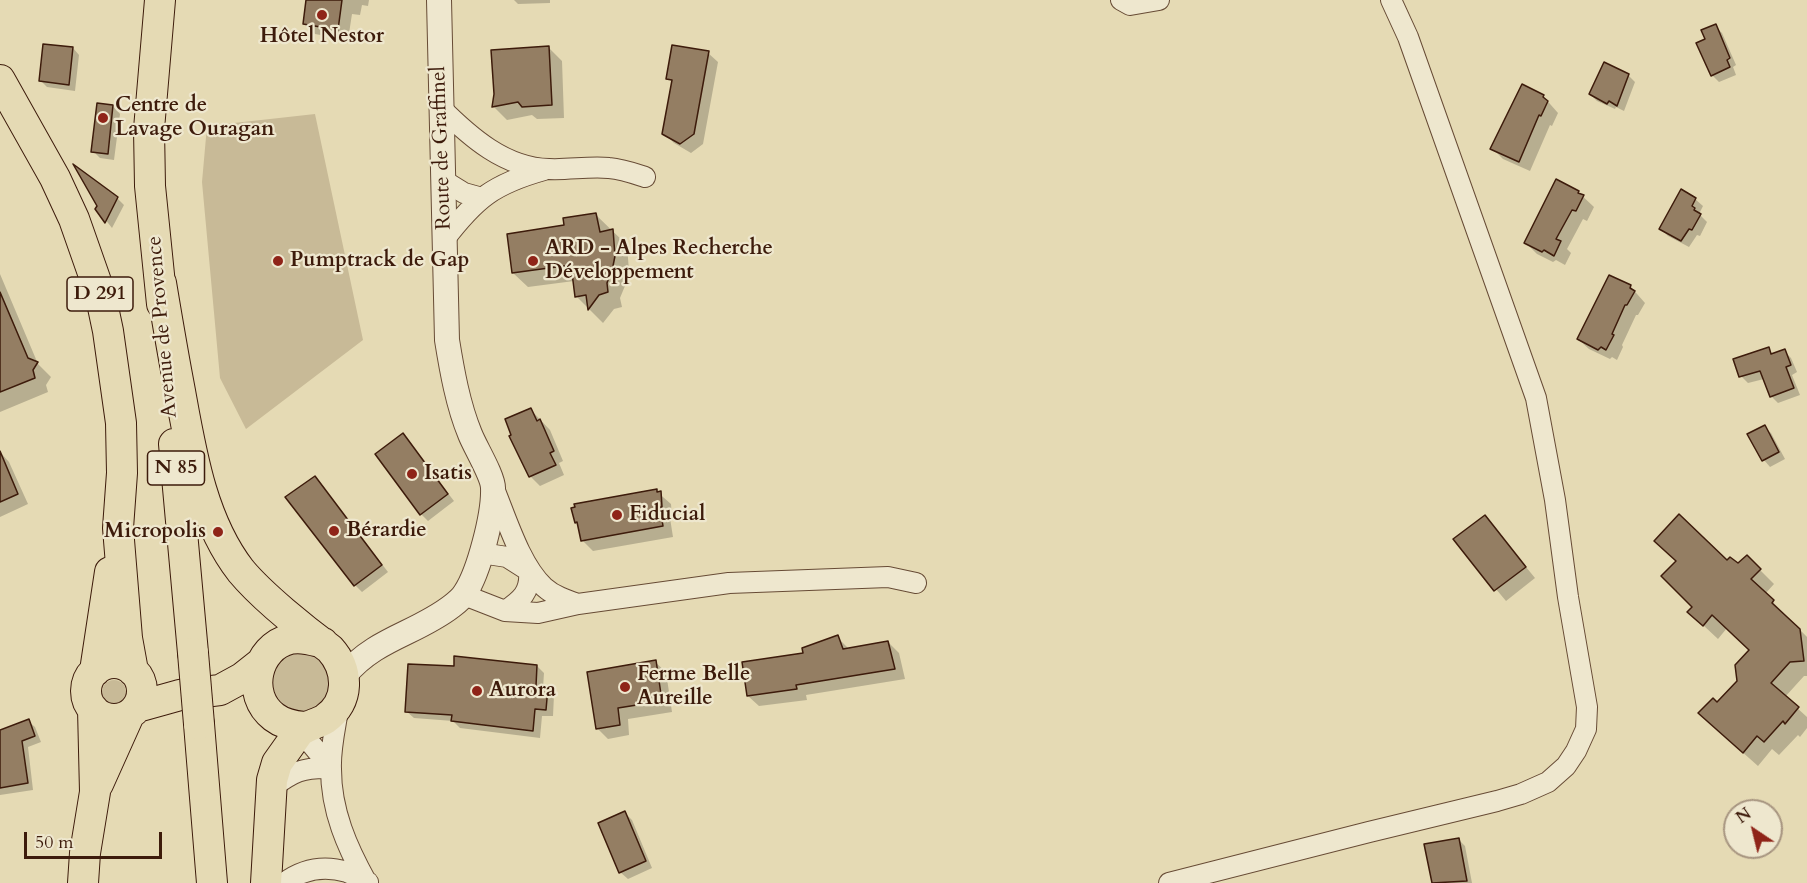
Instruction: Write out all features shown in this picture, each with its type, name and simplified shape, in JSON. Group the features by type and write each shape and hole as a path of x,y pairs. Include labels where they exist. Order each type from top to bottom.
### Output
{"main road":[{"name":"Avenue de Provence","path":"160,0 149,129 150,186 200,733"},
{"name":"D 291","path":"0,80 56,177 74,219 100,293 114,364 121,423 122,473 118,528 111,560 95,671"},
{"name":"D 291","path":"160,283 194,468 218,532 242,572 264,594 326,646"},
{"name":"D 291","path":"118,528 127,639 135,693"},
{"path":"135,693 180,695 220,690 242,678 261,663 271,650 291,639 302,638 326,646 338,657 345,675 345,687 339,704 323,720 298,728 273,717 259,697 257,684 261,663"},
{"path":"83,883 85,853 95,792 93,709 87,694 90,677 102,666 118,663 135,693"},
{"path":"220,690 266,709"},
{"path":"93,709 106,718 122,718 135,693"},
{"path":"95,792 135,693"},
{"path":"266,883 271,788 277,763 298,728"},
{"path":"197,883 200,733"},
{"name":"N 85","path":"200,733 212,883"}],"street":[{"name":"Route de Graffinel","path":"439,0 447,340 469,432 494,486"},
{"path":"1121,0 1130,5 1159,0"},
{"path":"1169,883 1521,794 1548,782 1566,766 1586,729 1587,707 1568,597 1555,500 1536,398 1408,37 1391,0"},
{"path":"440,107 486,148 514,163 547,169 606,167 645,177"},
{"path":"442,149 486,148"},
{"path":"486,148 499,171 488,194"},
{"path":"444,240 463,215 488,194 513,179 547,169"},
{"path":"443,180 464,193 488,194"},
{"path":"345,675 364,655 392,638 434,618 464,595 473,578 490,521 494,486"},
{"path":"494,486 529,572 530,582 526,593 505,611"},
{"path":"481,553 507,557 529,572 551,592 578,604"},
{"path":"464,595 505,611 538,613 578,604 729,582 888,577 916,583"},
{"path":"326,646 361,647 392,638"},
{"path":"339,704 331,768 338,820 353,857 369,882"},
{"path":"298,728 331,768"},
{"path":"271,788 291,773 302,769 331,768"},
{"path":"284,883 306,870 320,868 344,872 369,882"}],"shaded area":[{"name":"Pumptrack de Gap","path":"315,114 363,340 246,429 220,378 202,182 207,126"},
{"path":"317,652 334,685 317,711 294,714 274,701 270,670 286,653"},
{"path":"114,680 122,684 126,692 122,700 114,704 106,700 102,692 106,684"}],"building":[{"name":"Hôtel Nestor","path":"306,0 342,0 338,30 303,24"},
{"path":"1716,24 1730,58 1727,60 1730,67 1711,76 1696,43 1705,39 1701,30"},
{"path":"43,44 73,47 69,85 39,81"},
{"path":"672,45 709,51 694,134 680,144 662,134 672,80 666,79"},
{"path":"549,46 552,105 522,107 518,102 492,107 494,94 491,50"},
{"path":"1604,62 1629,74 1617,106 1609,101 1607,104 1589,94"},
{"path":"1522,84 1544,95 1543,97 1548,101 1541,116 1539,115 1519,162 1490,149"},
{"name":"Centre de Lavage Ouragan","path":"97,103 113,105 108,154 91,152"},
{"path":"73,164 118,197 105,223 95,209 97,206"},
{"path":"1556,179 1584,195 1576,211 1572,210 1556,239 1561,241 1554,256 1524,243"},
{"path":"1681,189 1696,198 1692,206 1701,214 1692,230 1689,229 1681,241 1659,229"},
{"name":"ARD - Alpes Recherche Développement","path":"596,213 600,232 613,229 615,256 607,283 608,292 599,295 588,310 586,295 575,297 571,265 512,273 507,234 564,225 563,218"},
{"path":"1609,275 1631,285 1630,288 1635,291 1625,305 1606,350 1601,347 1598,350 1577,339"},
{"path":"0,292 28,358 38,362 33,370 35,378 0,392"},
{"path":"1769,347 1771,354 1785,349 1791,365 1786,367 1794,388 1770,397 1760,371 1739,377 1733,359"},
{"path":"531,408 537,421 540,419 554,451 550,453 556,465 529,477 509,436 511,435 505,419"},
{"path":"1765,425 1779,452 1762,461 1747,434"},
{"name":"Isatis","path":"403,433 448,494 420,515 375,454"},
{"path":"0,451 18,494 0,502"},
{"name":"Bérardie","path":"315,476 382,565 354,586 285,497"},
{"name":"Fiducial","path":"657,489 657,492 661,491 662,507 660,507 663,526 581,541 571,508 575,507 574,504"},
{"path":"1679,514 1727,560 1730,557 1738,563 1747,555 1761,569 1751,579 1800,629 1804,661 1790,662 1771,683 1799,707 1785,724 1783,721 1764,742 1757,736 1743,753 1698,713 1713,698 1717,702 1737,681 1735,665 1749,650 1712,615 1703,626 1687,612 1692,607 1661,576 1676,561 1654,541"},
{"path":"1485,515 1526,567 1494,591 1453,539"},
{"path":"838,635 843,649 888,641 895,669 796,685 797,689 747,696 742,662 803,653 802,648"},
{"name":"Aurora","path":"454,656 537,665 536,686 548,687 546,710 535,709 533,731 451,721 452,715 405,712 408,664 454,666"},
{"name":"Ferme Belle Aureille","path":"656,660 662,701 618,708 620,725 596,729 587,672"},
{"path":"29,719 35,736 22,741 28,783 0,788 0,730"},
{"path":"625,811 646,861 619,873 598,823"},
{"path":"1459,838 1467,881 1432,883 1424,844"}],"place":[{"name":"Hôtel Nestor","path":"322,15"},
{"name":"Centre de Lavage Ouragan","path":"103,118"},
{"name":"Pumptrack de Gap","path":"278,261"},
{"name":"ARD - Alpes Recherche Développement","path":"533,261"},
{"name":"Isatis","path":"412,474"},
{"name":"Fiducial","path":"617,515"},
{"name":"Bérardie","path":"334,531"},
{"name":"Micropolis","path":"218,532"},
{"name":"Ferme Belle Aureille","path":"625,687"},
{"name":"Aurora","path":"477,691"}]}
